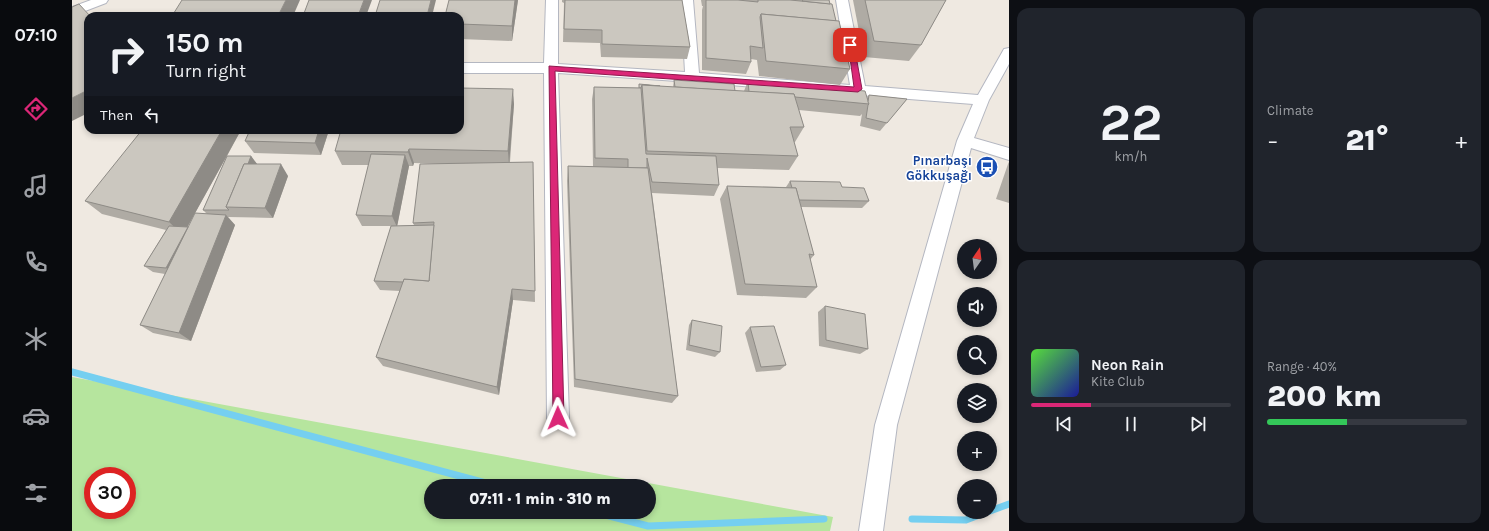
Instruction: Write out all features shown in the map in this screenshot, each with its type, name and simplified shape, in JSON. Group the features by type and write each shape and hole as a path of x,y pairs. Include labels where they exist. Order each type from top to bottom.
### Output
{"street":[{"path":"72,12 102,0"},
{"path":"552,0 551,68 558,418"},
{"path":"687,0 692,76"},
{"path":"842,0 858,89"},
{"path":"871,531 886,425 965,141 982,100 1009,52"},
{"path":"464,68 551,68 692,76 982,100"},
{"path":"965,141 1009,154"}],"green space":[{"path":"72,377 626,479 424,479 424,519 656,519 656,484 833,517 830,531 72,531"}],"building":[{"path":"182,0 286,0 280,12 174,12"},
{"path":"309,0 364,0 360,12 304,12"},
{"path":"380,0 431,0 428,12 376,12"},
{"path":"449,0 515,0 512,26 464,24 464,12 446,12"},
{"path":"565,0 682,0 690,47 602,44 602,30 564,29"},
{"path":"706,0 738,0 758,2 758,0 790,0 832,4 836,21 761,14 763,48 750,46 751,62 706,58"},
{"path":"829,0 830,4 802,1"},
{"path":"865,0 946,0 921,45 874,41"},
{"path":"79,4 86,12 84,12 84,92 72,98 72,7"},
{"path":"761,14 839,21 850,69 766,61"},
{"path":"674,80 734,84 735,91 675,87"},
{"path":"748,81 865,91 869,104 795,97 794,94 749,92"},
{"path":"639,84 660,86 642,85 641,88 639,88"},
{"path":"642,85 794,94 804,127 790,127 798,156 647,151"},
{"path":"594,87 641,88 646,154 716,156 719,185 652,182 647,158 647,168 628,168 628,159 595,158"},
{"path":"464,88 513,89 508,151 409,149 408,152 335,151 340,134 464,134"},
{"path":"869,95 907,99 887,123 866,118"},
{"path":"139,134 220,134 169,222 85,201"},
{"path":"248,134 318,134 315,143 245,141"},
{"path":"371,154 405,155 392,216 356,215"},
{"path":"227,156 251,156 248,164 244,164 226,207 229,210 203,210"},
{"path":"533,162 535,291 512,289 497,387 376,357 404,279 429,281 434,222 413,223 420,164"},
{"path":"244,164 281,164 265,208 226,207"},
{"path":"568,166 648,168 678,396 575,379"},
{"path":"790,181 840,182 842,187 864,188 869,201 799,200 796,188 792,188"},
{"path":"727,186 796,188 814,255 809,254 817,287 745,284"},
{"path":"195,213 226,215 179,333 140,325"},
{"path":"434,225 429,281 404,279 403,282 374,281 391,226"},
{"path":"169,226 188,227 166,268 144,266"},
{"path":"825,306 865,314 868,349 826,340"},
{"path":"692,320 722,326 720,352 689,345"},
{"path":"774,326 786,365 761,367 750,327"}],"waterway":[{"path":"72,372 471,479"},
{"path":"997,508 1009,504"},
{"path":"621,519 648,526 824,519"},
{"path":"912,519 969,519"}],"place":[{"name":"Pınarbaşı Gökkuşağı","path":"987,167"}],"route":[{"path":"558,418 551,68 692,76 858,89 850,45"}]}
